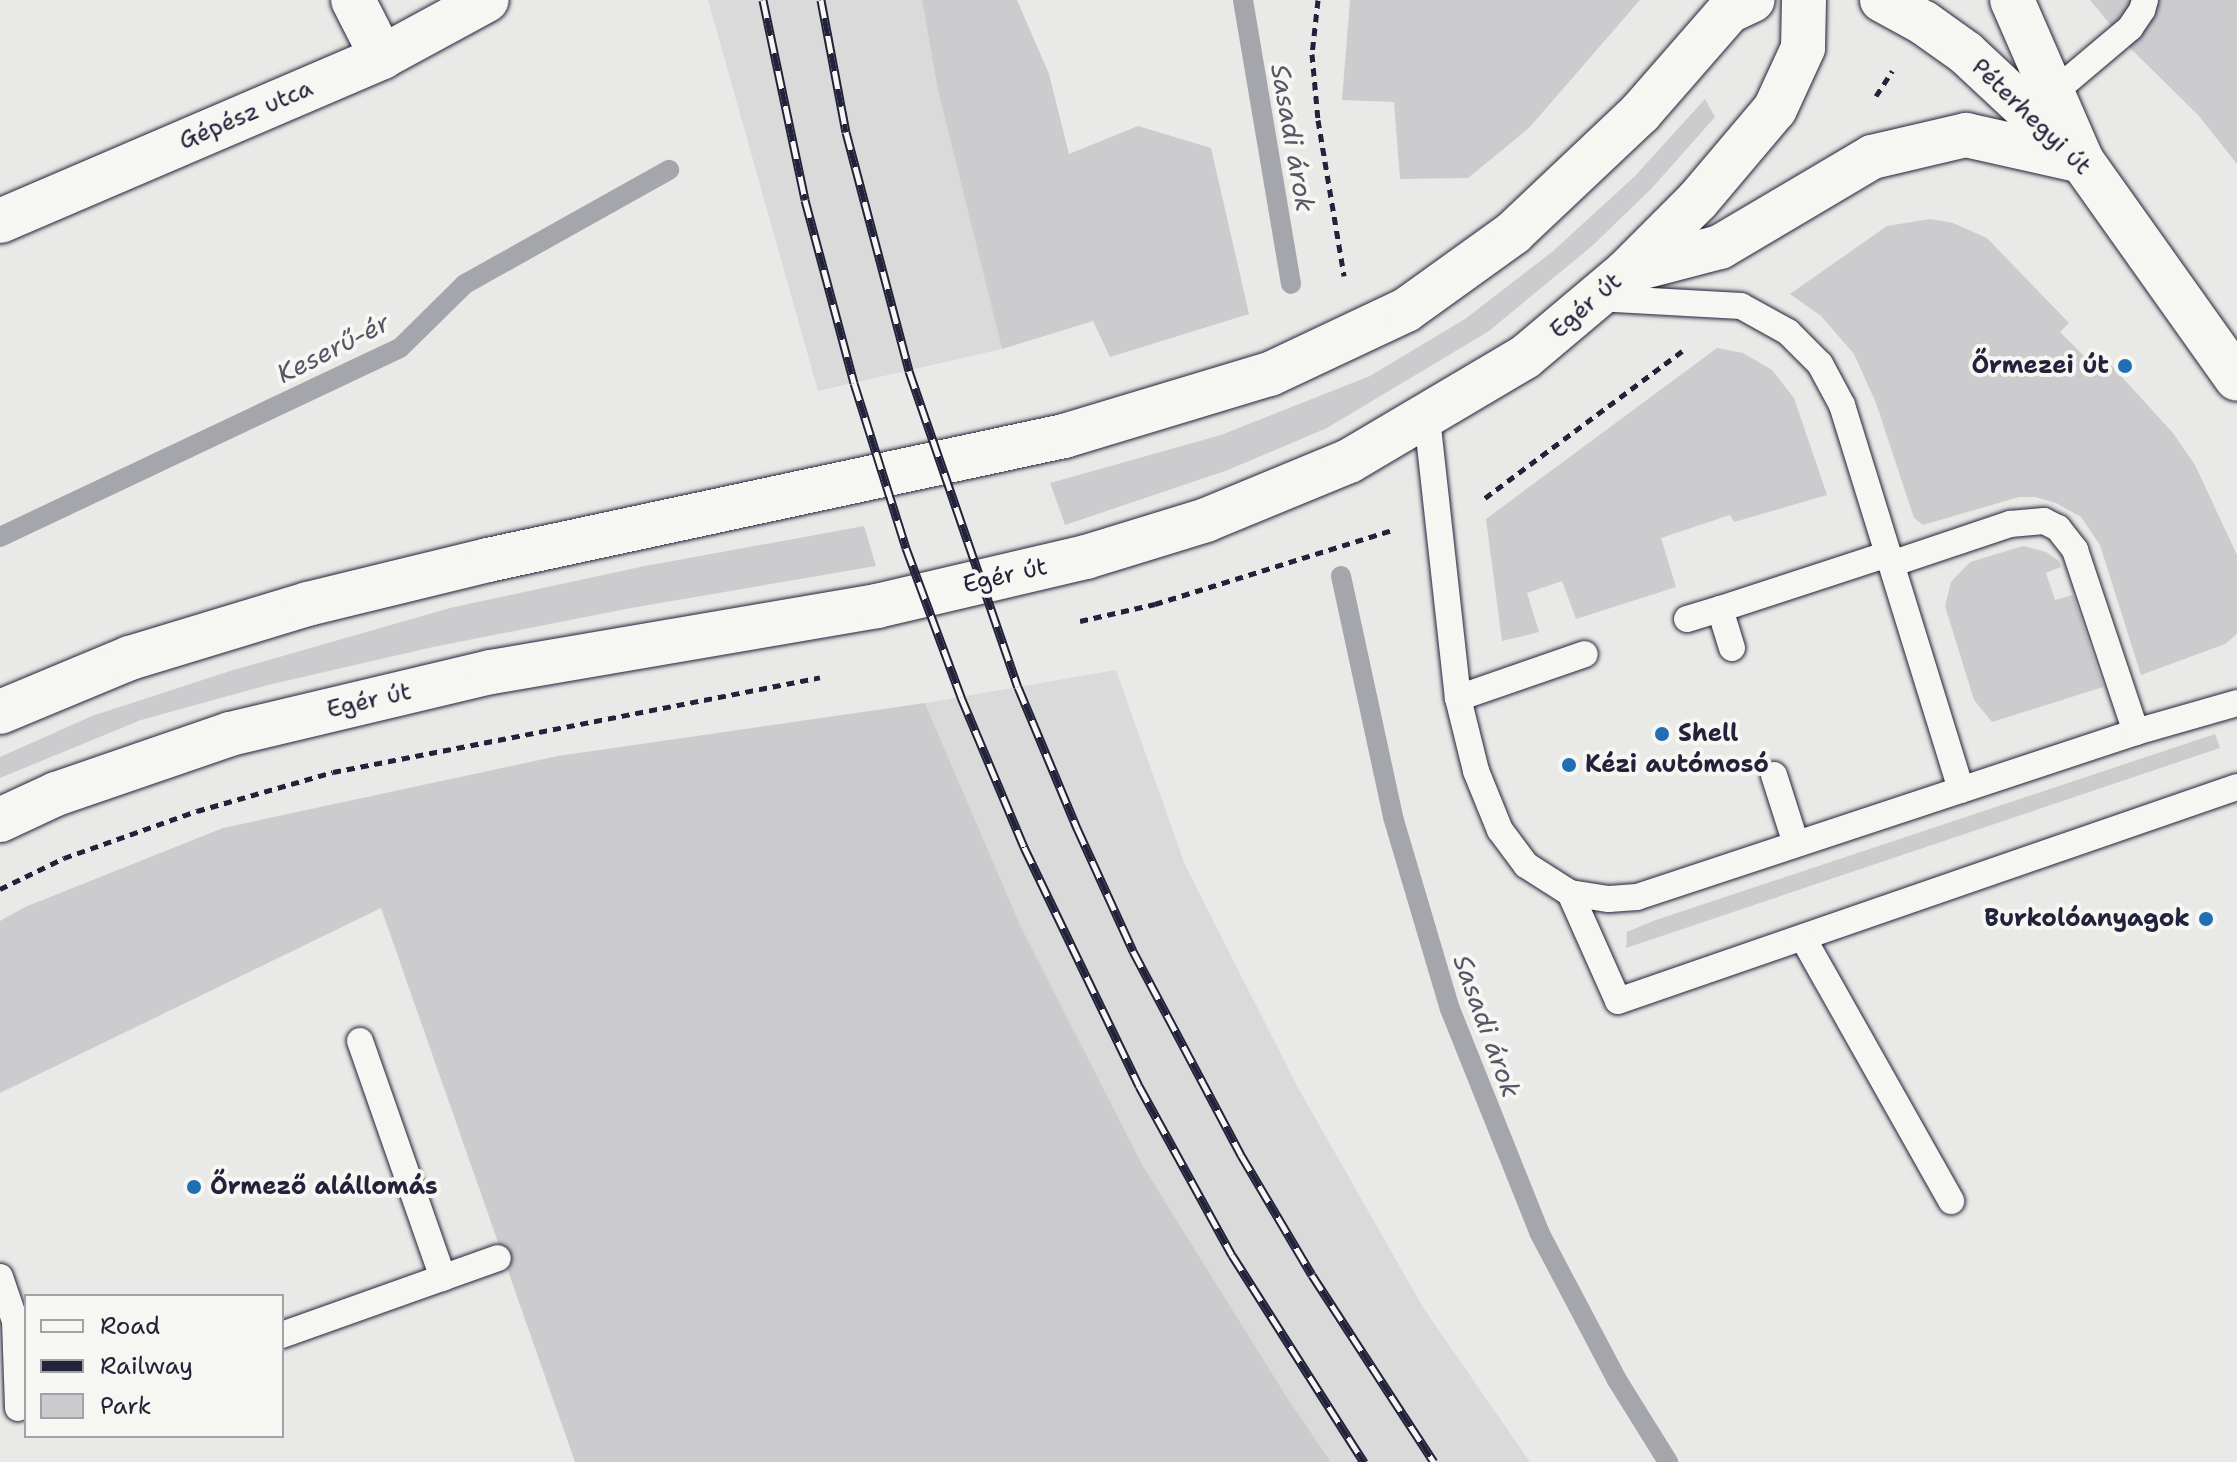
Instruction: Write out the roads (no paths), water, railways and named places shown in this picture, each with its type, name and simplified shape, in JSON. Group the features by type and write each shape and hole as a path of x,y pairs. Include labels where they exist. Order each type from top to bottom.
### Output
{"main road":[{"path":"353,0 382,57"},
{"name":"Gépész utca","path":"0,221 382,57 487,0"},
{"path":"0,712 130,658 308,604 488,560 1064,436 1270,374 1406,310 1513,233 1640,113 1729,11 1753,0"},
{"name":"Egér út","path":"0,820 56,794 230,734 491,672 877,606 1086,557 1206,520 1335,467 1427,418 1525,357 1611,285 1698,200 1775,109 1803,48 1804,0"},
{"name":"Péterhegyi út","path":"1882,0 1924,23 1966,53 2082,161 2237,379"},
{"path":"2012,0 2082,161"},
{"path":"1611,285 1720,247 1872,157 1966,135 2082,161"}],"lane":[{"path":"2053,93 2130,28 2145,0"},
{"path":"1611,285 1741,306 1772,321 1808,349 1842,405 1961,790"},
{"path":"1427,418 1458,698 1476,771 1500,830 1526,865 1557,888 1570,893 1609,899 1637,897 2136,732 2237,703"},
{"path":"1687,619 2010,524 2044,521 2058,528 2075,550 2136,732"},
{"path":"1720,609 1732,648"},
{"path":"1458,698 1585,654"},
{"path":"1774,775 1796,844"},
{"path":"1570,893 1618,1001 2237,787"},
{"path":"1803,938 1951,1201"},
{"path":"360,1041 443,1278"},
{"path":"284,1334 498,1258"},
{"path":"0,1277 15,1321 15,1408"}],"waterway":[{"name":"Sasadi árok","path":"1243,0 1291,284"},
{"name":"Keserű-ér","path":"0,537 400,348 465,284 669,170"},
{"name":"Sasadi árok","path":"1341,576 1393,817 1450,1009 1539,1232 1617,1380 1668,1462"}],"railway":[{"path":"763,0 805,200 854,383 906,548 961,697 1024,847 1139,1086 1232,1255 1364,1462"},
{"path":"821,0 846,132 909,371 1018,687 1077,828 1133,951 1241,1155 1312,1275 1434,1462"}],"place":[{"name":"Őrmezei út","path":"2125,366"},
{"name":"Shell","path":"1662,734"},
{"name":"Kézi autómosó","path":"1569,765"},
{"name":"Burkolóanyagok","path":"2206,919"},
{"name":"Őrmező alállomás","path":"194,1187"}]}
